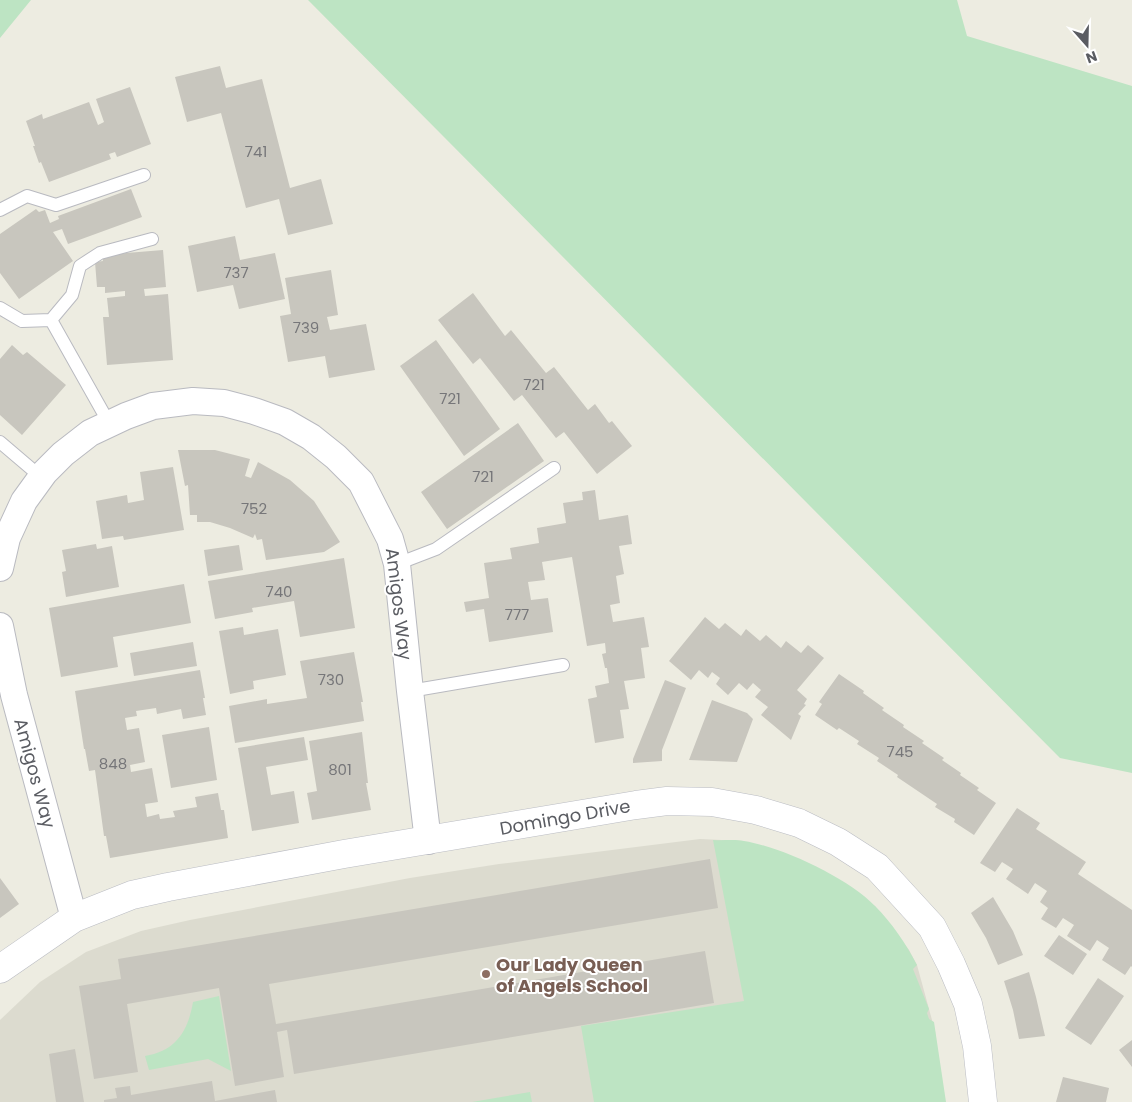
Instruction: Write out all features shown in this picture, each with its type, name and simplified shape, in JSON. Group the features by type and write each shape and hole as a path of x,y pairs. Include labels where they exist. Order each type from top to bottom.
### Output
{"street":[{"name":"Amigos Way","path":"0,568 7,538 24,502 41,477 63,454 90,433 109,423 153,406 193,401 224,404 254,411 285,422 312,437 336,457 361,482 390,539 397,564 428,841"},
{"name":"Amigos Way","path":"0,626 7,697 74,918"},
{"name":"Domingo Drive","path":"0,969 74,918 132,895 344,854 583,814 666,801 712,802 756,810 799,824 838,842 877,867 932,927 968,1004 977,1046 983,1102"}],"lane":[{"path":"0,210 27,196 56,206 144,175"},
{"path":"0,308 22,321 51,320 72,296 80,266 100,252 152,240"},
{"path":"51,320 109,423"},
{"path":"0,442 41,477"},
{"path":"397,564 436,549 554,468"},
{"path":"410,691 563,665"}],"shaded area":[{"name":"Our Lady Queen of Angels School","path":"700,839 743,841 875,906 909,950 917,965 935,1031 943,1102 0,1102 0,1020 40,982 86,952 141,931 410,878 499,864"}],"green space":[{"path":"0,0 31,0 0,38"},
{"path":"308,0 957,0 967,36 1132,86 1132,773 1060,758"},
{"path":"713,840 736,840 759,844 814,865 863,895 887,919 917,965 913,969 929,1009 927,1013 929,1019 934,1022 946,1102 594,1102 581,1026 744,1001"},
{"path":"219,996 231,1071 208,1059 149,1070 145,1056 165,1050 179,1038 188,1022 193,1002"},
{"path":"530,1092 532,1102 472,1102"}],"building":[{"path":"220,66 226,88 262,79 290,188 321,179 333,224 288,235 279,199 246,208 221,113 187,122 175,77"},
{"path":"130,87 151,144 117,157 115,152 109,154 111,159 49,182 41,162 39,163 26,121 42,114 43,119 89,102 98,125 104,122 96,99"},
{"path":"131,189 142,217 68,244 62,229 53,232 73,261 19,299 0,273 0,234 36,209 39,212 45,210 50,223 59,219 58,216"},
{"path":"235,236 240,260 275,253 285,299 239,309 233,285 197,292 188,246"},
{"path":"163,250 166,287 144,289 145,296 168,294 173,360 107,365 103,317 109,317 107,298 125,296 125,291 105,293 105,287 97,287 95,262 103,261 102,255"},
{"path":"331,270 338,315 327,317 330,330 366,324 375,370 329,378 325,356 288,362 280,316 291,314 285,278"},
{"path":"473,293 505,336 511,330 546,373 554,367 588,410 595,404 609,423 612,421 632,446 597,474 564,432 556,438 522,395 514,401 480,358 473,364 438,320"},
{"path":"436,340 500,429 464,456 400,366"},
{"path":"12,345 23,355 27,352 66,385 22,435 0,415 0,359"},
{"path":"518,423 544,461 447,529 421,492"},
{"path":"178,450 215,450 250,459 245,476 251,478 258,462 290,480 314,501 340,542 324,552 266,560 262,539 257,540 255,534 253,538 210,522 197,522 197,515 190,515 188,485 185,486"},
{"path":"173,467 184,530 124,540 123,536 102,539 96,501 127,495 128,503 144,500 140,472"},
{"path":"595,490 599,520 628,515 632,544 619,546 624,574 616,576 620,603 610,605 613,622 644,617 649,647 641,648 645,678 624,681 629,709 620,710 624,738 595,743 588,699 597,697 595,686 609,683 607,668 605,668 602,654 606,653 605,643 587,646 572,557 542,562 545,580 528,582 531,600 548,598 553,632 489,642 484,609 466,612 464,602 489,598 484,563 512,559 510,548 539,543 537,528 566,523 563,503 583,500 582,492"},
{"path":"96,544 97,549 112,546 119,587 66,597 62,572 66,571 62,550"},
{"path":"239,545 243,570 208,576 204,550"},
{"path":"344,558 355,628 300,637 294,601 252,608 253,612 215,619 208,581"},
{"path":"184,584 191,623 113,637 118,667 61,677 49,608"},
{"path":"705,617 719,629 725,623 741,636 746,629 760,641 766,635 781,648 786,641 801,653 808,645 824,658 797,690 807,699 804,704 806,705 798,714 801,716 791,740 761,715 768,707 755,697 761,690 753,683 747,690 739,683 728,695 716,684 720,678 712,672 708,678 699,670 691,680 669,661"},
{"path":"243,627 244,635 278,629 286,675 253,681 254,689 230,694 219,631"},
{"path":"193,642 197,666 134,676 130,653"},
{"path":"354,652 363,702 361,702 364,721 235,743 229,706 267,699 267,704 307,698 300,661"},
{"path":"200,670 206,715 183,719 181,709 157,714 156,708 136,711 137,716 125,718 127,730 139,728 145,762 130,765 131,772 152,768 158,802 145,804 147,817 159,814 160,819 175,817 173,811 197,807 195,797 218,793 221,810 224,810 228,838 110,858 106,836 104,836 95,770 89,771 75,691"},
{"path":"839,674 864,691 863,693 884,708 882,710 924,741 922,743 944,758 942,760 979,788 977,790 996,803 974,835 954,822 955,819 935,807 937,804 877,761 879,758 857,744 859,741 839,728 837,730 815,715 822,704 819,702"},
{"path":"665,680 686,688 662,750 662,761 633,763 633,759"},
{"path":"712,700 747,713 753,719 737,762 689,760"},
{"path":"209,727 217,780 171,788 162,735"},
{"path":"362,732 368,783 366,783 371,810 312,820 307,793 317,791 309,741"},
{"path":"304,737 308,760 266,767 271,795 294,791 299,823 252,831 238,748"},
{"path":"1017,808 1040,823 1036,829 1086,862 1078,874 1132,910 1132,967 1125,975 1102,960 1109,948 1097,940 1090,951 1067,936 1074,925 1063,918 1056,928 1041,919 1048,908 1040,902 1047,891 1035,883 1028,894 1006,879 1013,869 1002,862 995,872 980,863"},
{"path":"710,859 718,908 269,984 276,1024 705,951 714,1003 294,1074 287,1030 277,1032 284,1077 235,1086 219,988 127,1004 138,1072 94,1079 79,986 121,979 118,959"},
{"path":"0,878 19,904 0,918"},
{"path":"993,897 1013,931 1023,955 998,965 986,938 971,913"},
{"path":"1059,935 1087,954 1073,975 1044,956"},
{"path":"1029,972 1045,1036 1019,1039 1004,981"},
{"path":"1098,978 1124,996 1091,1045 1065,1028"},
{"path":"1132,1040 1132,1067 1119,1050"},
{"path":"75,1049 84,1102 56,1102 49,1054"},
{"path":"1063,1077 1109,1088 1106,1102 1056,1102"},
{"path":"212,1081 215,1101 275,1090 277,1102 104,1102 104,1100 117,1098 115,1088 130,1086 131,1095"}],"place":[{"name":"Our Lady Queen of Angels School","path":"486,974"}]}
